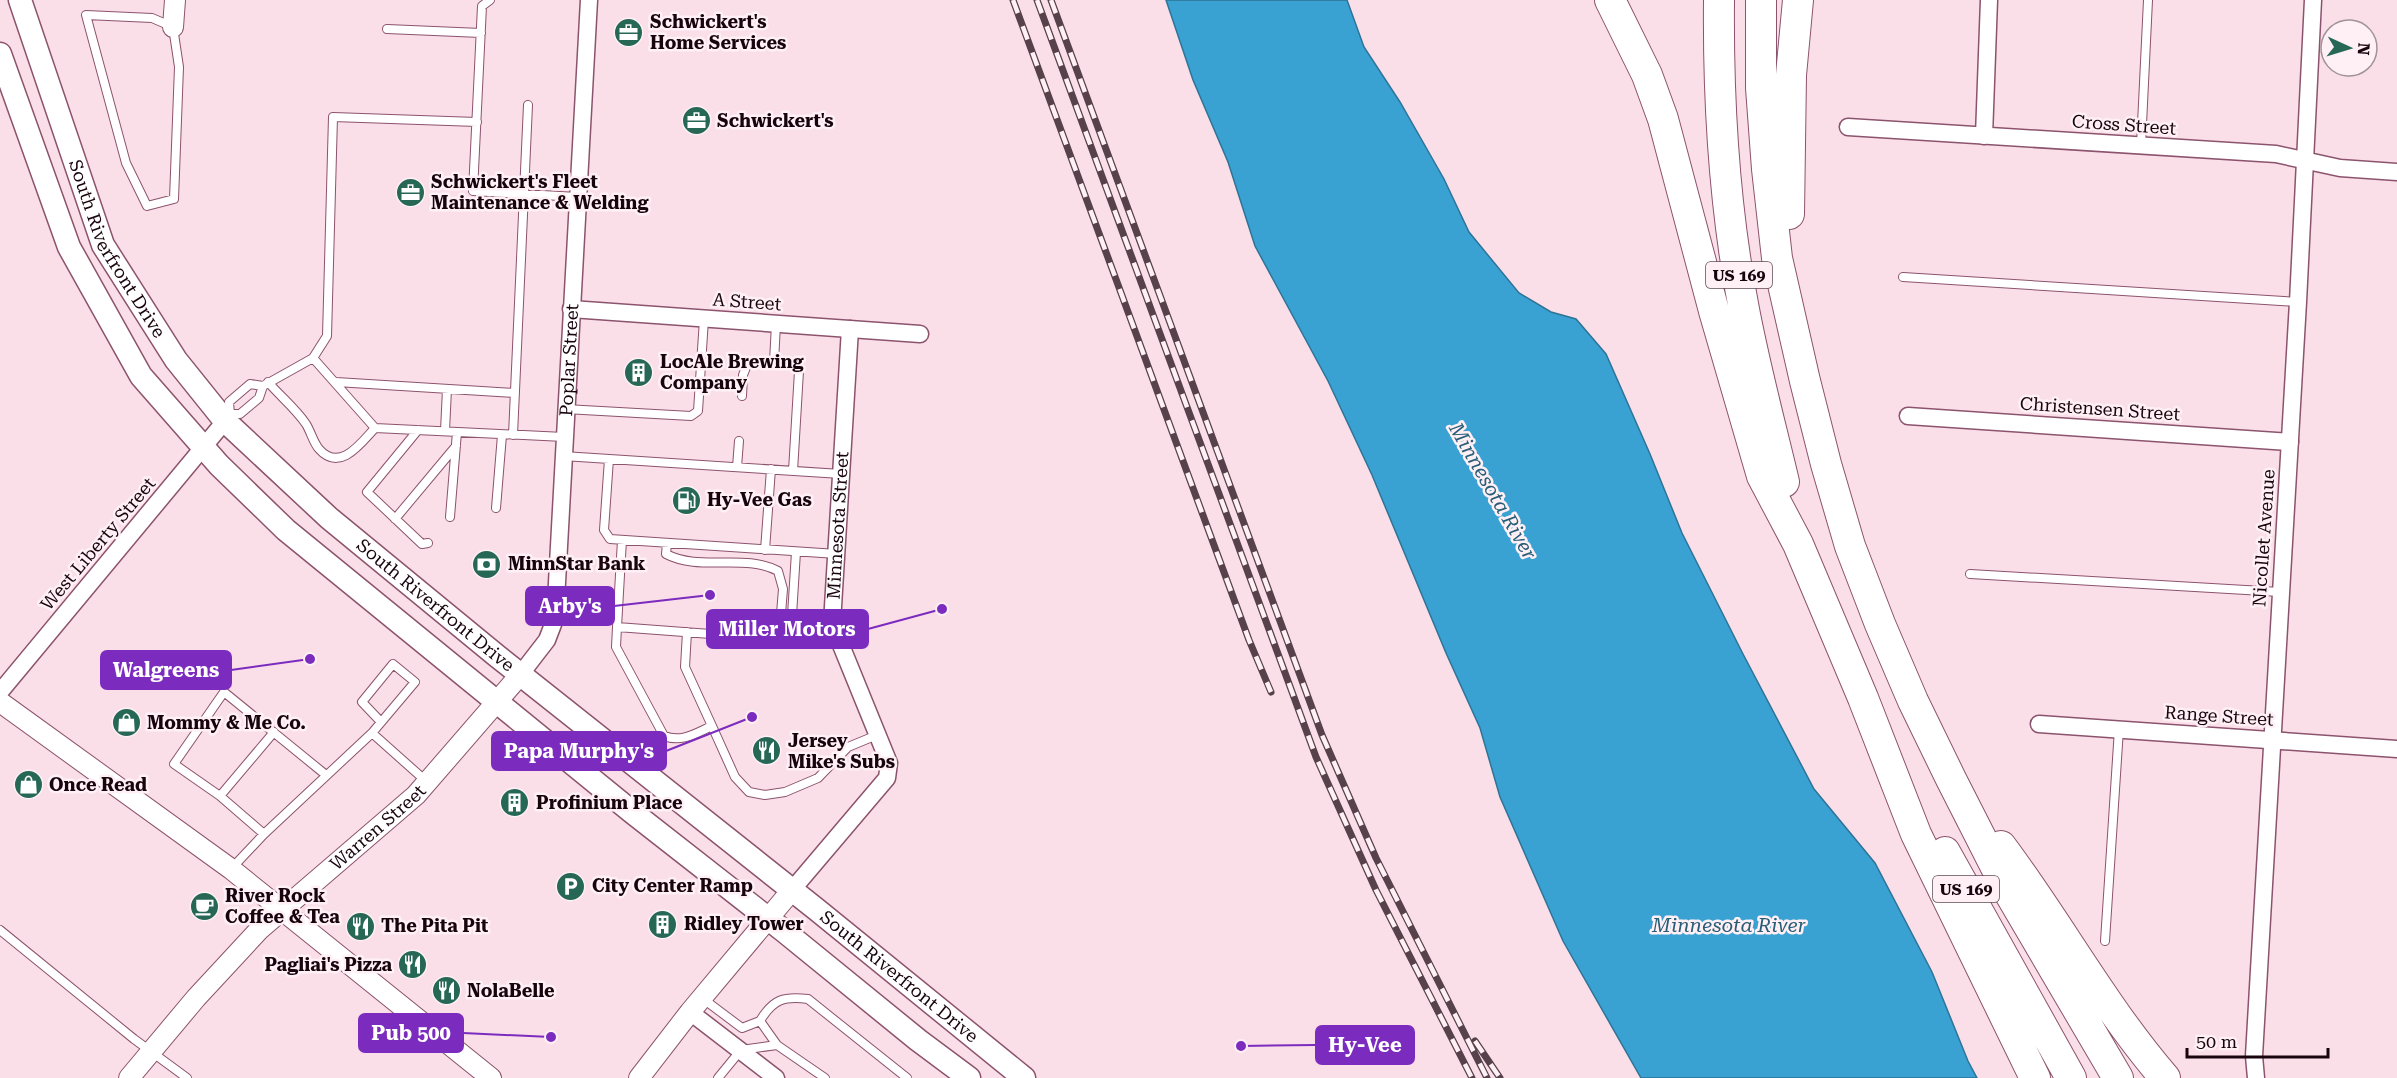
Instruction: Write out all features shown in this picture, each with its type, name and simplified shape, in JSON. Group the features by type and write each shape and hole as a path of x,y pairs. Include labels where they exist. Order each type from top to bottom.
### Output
{"highway":[{"path":"1610,0 1647,75 1663,119 1714,311 1762,476 1798,544"},
{"name":"US 169","path":"1719,0 1718,65 1725,178 1741,293 1798,544 1863,698 2071,1078"},
{"name":"US 169","path":"1761,0 1761,88 1777,258 1826,464 1850,546 1894,657 1951,779 2007,890 2118,1078"},
{"path":"1798,0 1791,75 1789,228 1805,381"},
{"path":"1863,698 1916,834 2035,1078"},
{"path":"1951,779 2025,878 2105,1001 2165,1078"}],"main road":[{"name":"South Riverfront Drive","path":"20,0 103,246 176,360 227,418 329,518 520,675 792,890 1024,1078"},
{"name":"South Riverfront Drive","path":"0,54 69,247 141,376 204,448 286,530 497,702 969,1078"}],"street":[{"path":"173,27 175,0"},
{"name":"Poplar Street","path":"497,702 548,640 555,619 589,0"},
{"path":"1984,135 1989,0"},
{"name":"Nicollet Avenue","path":"2256,1078 2254,1056 2306,162 2313,0"},
{"name":"Cross Street","path":"1848,127 2276,154 2340,168 2397,172"},
{"name":"A Street","path":"571,309 920,334"},
{"name":"Minnesota Street","path":"639,1078 696,1005 886,778 889,763 832,623 850,329"},
{"name":"Christensen Street","path":"1908,416 2290,442"},
{"name":"West Liberty Street","path":"0,692 227,418"},
{"path":"0,702 231,869 490,1078"},
{"name":"Warren Street","path":"129,1078 196,998 259,930 416,795 497,702"},
{"name":"Range Street","path":"2039,724 2397,748"},
{"path":"696,1005 741,1050 776,1078"}],"lane":[{"path":"490,0 482,6 473,192 577,197"},
{"path":"2142,145 2148,0"},
{"path":"86,15 152,18 173,27 179,67 174,199 147,206 126,163 86,15"},
{"path":"387,29 481,33"},
{"path":"513,435 528,105"},
{"path":"265,384 259,398 240,414 227,418 229,402 250,384 265,384 313,358 327,336 333,117 477,122"},
{"path":"1903,277 2298,302"},
{"path":"566,410 691,416 698,411 704,319"},
{"path":"774,362 776,324"},
{"path":"313,358 375,428 564,437"},
{"path":"742,396 743,375 747,365 755,361 794,363 799,371 793,471"},
{"path":"336,382 514,393"},
{"path":"265,384 306,424 319,450 332,458 342,459 356,449 375,428"},
{"path":"446,431 447,389"},
{"path":"418,430 367,492 422,544 429,543"},
{"path":"450,517 457,432"},
{"path":"496,508 502,435"},
{"path":"737,467 739,441"},
{"path":"395,519 456,446"},
{"path":"563,456 841,474"},
{"path":"609,459 604,530 610,539 837,554"},
{"path":"765,550 771,469"},
{"path":"622,540 616,647 664,736 682,740 712,726"},
{"path":"667,543 666,554 679,561 759,565 778,571 783,589 779,638"},
{"path":"617,627 784,637 791,631 796,552"},
{"path":"1970,574 2280,592"},
{"path":"687,632 685,667 735,777 749,792 765,795 785,792 818,778 848,747 877,735"},
{"path":"231,869 264,834 372,733 415,682 393,664 362,702 381,722"},
{"path":"264,834 220,796 174,764 224,692 326,776"},
{"path":"2105,941 2119,728"},
{"path":"220,796 274,732"},
{"path":"372,733 427,782"},
{"path":"0,930 151,1052 187,1078"},
{"path":"696,1005 742,1028 760,1021 765,1012 777,1001 789,996 808,999 907,1078"},
{"path":"760,1021 777,1045 825,1078"},
{"path":"718,1078 741,1050 777,1045"}],"water":[{"name":"Minnesota River","path":"1166,0 1347,0 1364,47 1400,102 1444,179 1469,232 1519,293 1551,312 1576,319 1606,354 1682,533 1743,654 1814,789 1875,863 1932,972 1977,1078 1641,1078 1563,941 1500,797 1480,728 1446,653 1372,475 1328,381 1255,246 1228,162 1193,80"}],"railway":[{"path":"1013,0 1249,640 1271,692"},
{"path":"1037,0 1316,757 1376,890 1472,1078"},
{"path":"1051,0 1322,735 1376,858 1487,1078"},
{"path":"1475,1041 1500,1078"}],"place":[{"name":"Schwickert's Home Services","path":"629,32"},
{"name":"Schwickert's","path":"696,121"},
{"name":"Schwickert's Fleet Maintenance & Welding","path":"410,192"},
{"name":"LocAle Brewing Company","path":"639,372"},
{"name":"Hy-Vee Gas","path":"686,500"},
{"name":"MinnStar Bank","path":"487,564"},
{"name":"Arby's","path":"710,595"},
{"name":"Miller Motors","path":"942,609"},
{"name":"Walgreens","path":"310,659"},
{"name":"Papa Murphy's","path":"752,717"},
{"name":"Mommy & Me Co.","path":"126,723"},
{"name":"Jersey Mike's Subs","path":"767,751"},
{"name":"Once Read","path":"28,785"},
{"name":"Profinium Place","path":"515,803"},
{"name":"City Center Ramp","path":"571,886"},
{"name":"River Rock Coffee & Tea","path":"204,906"},
{"name":"Ridley Tower","path":"663,924"},
{"name":"The Pita Pit","path":"360,926"},
{"name":"Pagliai's Pizza","path":"413,965"},
{"name":"NolaBelle","path":"446,991"},
{"name":"Pub 500","path":"551,1037"},
{"name":"Hy-Vee","path":"1241,1046"}]}
